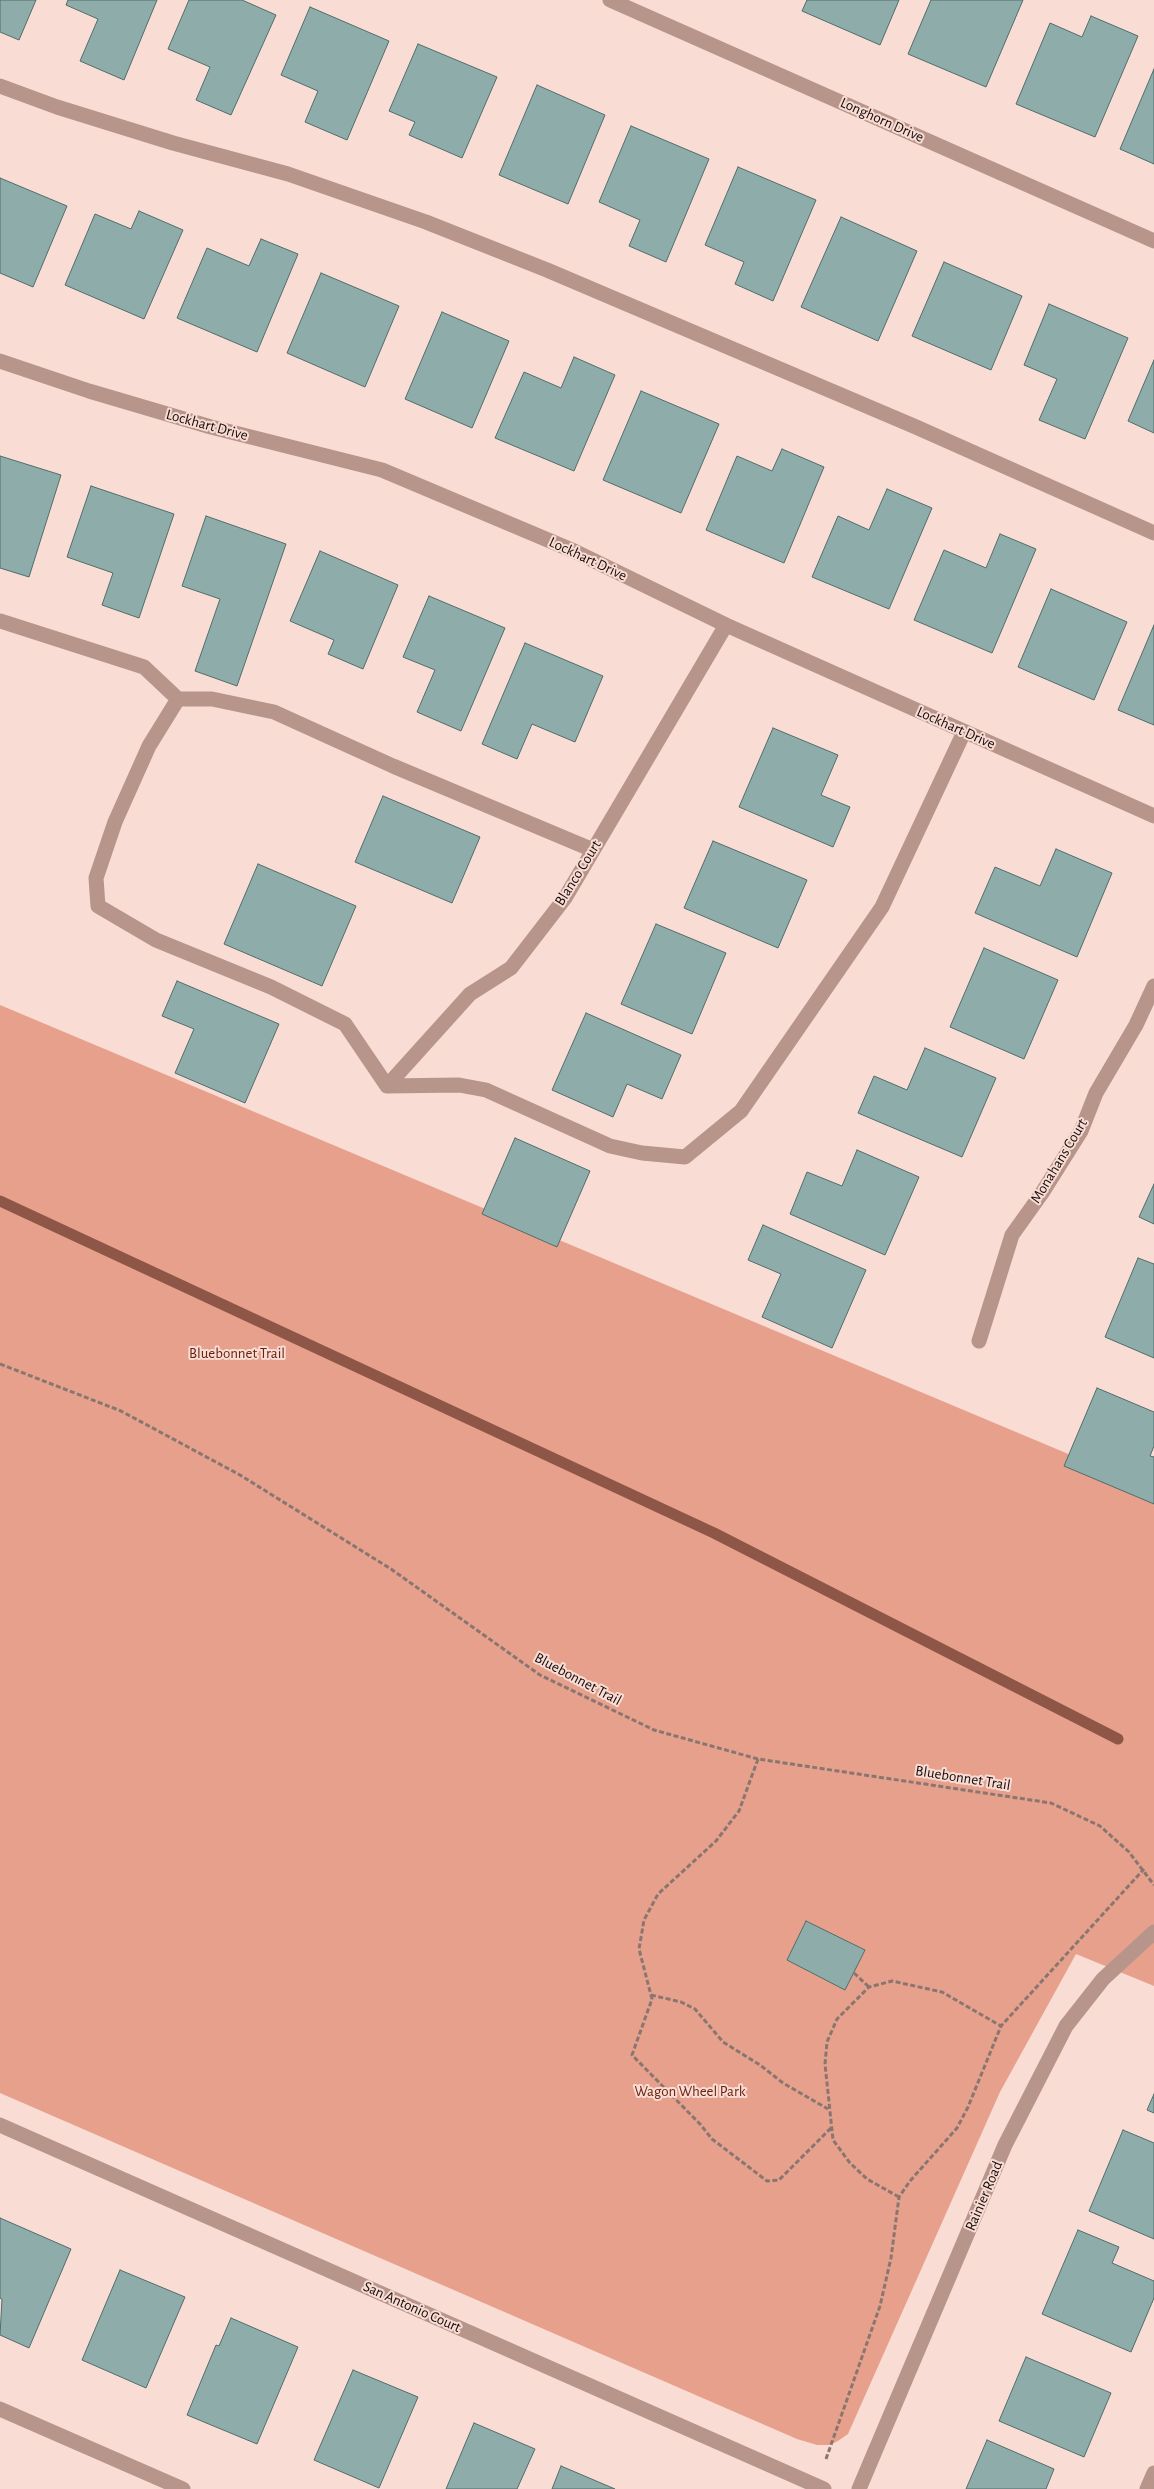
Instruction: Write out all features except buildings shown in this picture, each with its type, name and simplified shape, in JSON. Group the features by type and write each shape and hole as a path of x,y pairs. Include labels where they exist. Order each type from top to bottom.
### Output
{"street":[{"name":"Longhorn Drive","path":"610,0 1154,241"},
{"path":"0,86 56,107 288,174 434,226 547,270 916,428 1154,533"},
{"name":"Lockhart Drive","path":"0,361 89,391 211,427 382,470 574,551 726,625 1154,816"},
{"path":"0,621 144,667 178,699 212,699 274,712 394,766 593,850"},
{"name":"Blanco Court","path":"387,1086 470,994 511,968 565,898 726,625"},
{"path":"178,699 148,746 115,822 96,878 98,906 156,940 271,987 345,1024 387,1086 459,1086 486,1090 610,1146 642,1153 685,1157 741,1111 882,907 964,732"},
{"name":"Monahans Court","path":"979,1341 1012,1235 1042,1193 1080,1131 1096,1093 1136,1025 1154,986"},
{"name":"Rainier Road","path":"859,2489 1005,2145 1066,2026 1103,1979 1154,1932"},
{"name":"San Antonio Court","path":"0,2125 819,2487"},
{"path":"0,2409 183,2489"},
{"path":"1147,2489 1154,2473"}],"path":[{"name":"Bluebonnet Trail","path":"0,1364 121,1412 240,1475 391,1569 540,1675 654,1730 758,1759 1051,1803 1100,1826 1129,1852 1144,1869 1154,1885"},
{"path":"758,1759 739,1811 716,1840 658,1894 644,1920 640,1949 652,1999 632,2055 700,2124 712,2139 767,2181 779,2180 832,2127"},
{"path":"819,2487 829,2451 880,2306 891,2258 899,2197 910,2181 957,2128 968,2107 1001,2026 1144,1869"},
{"path":"854,1973 869,1986"},
{"path":"899,2197 867,2179 850,2163 833,2140 825,2064 827,2042 837,2019 869,1986 892,1981 942,1992 1001,2026"},
{"path":"651,1995 681,2002 695,2009 723,2042 783,2083 829,2109"}],"green space":[{"name":"Wagon Wheel Park","path":"0,1005 1154,1490 1154,1986 1076,1954 1000,2092 848,2434 838,2441 829,2445 817,2445 797,2439 0,2093"}],"waterway":[{"path":"0,1201 714,1533 1118,1739"}]}
